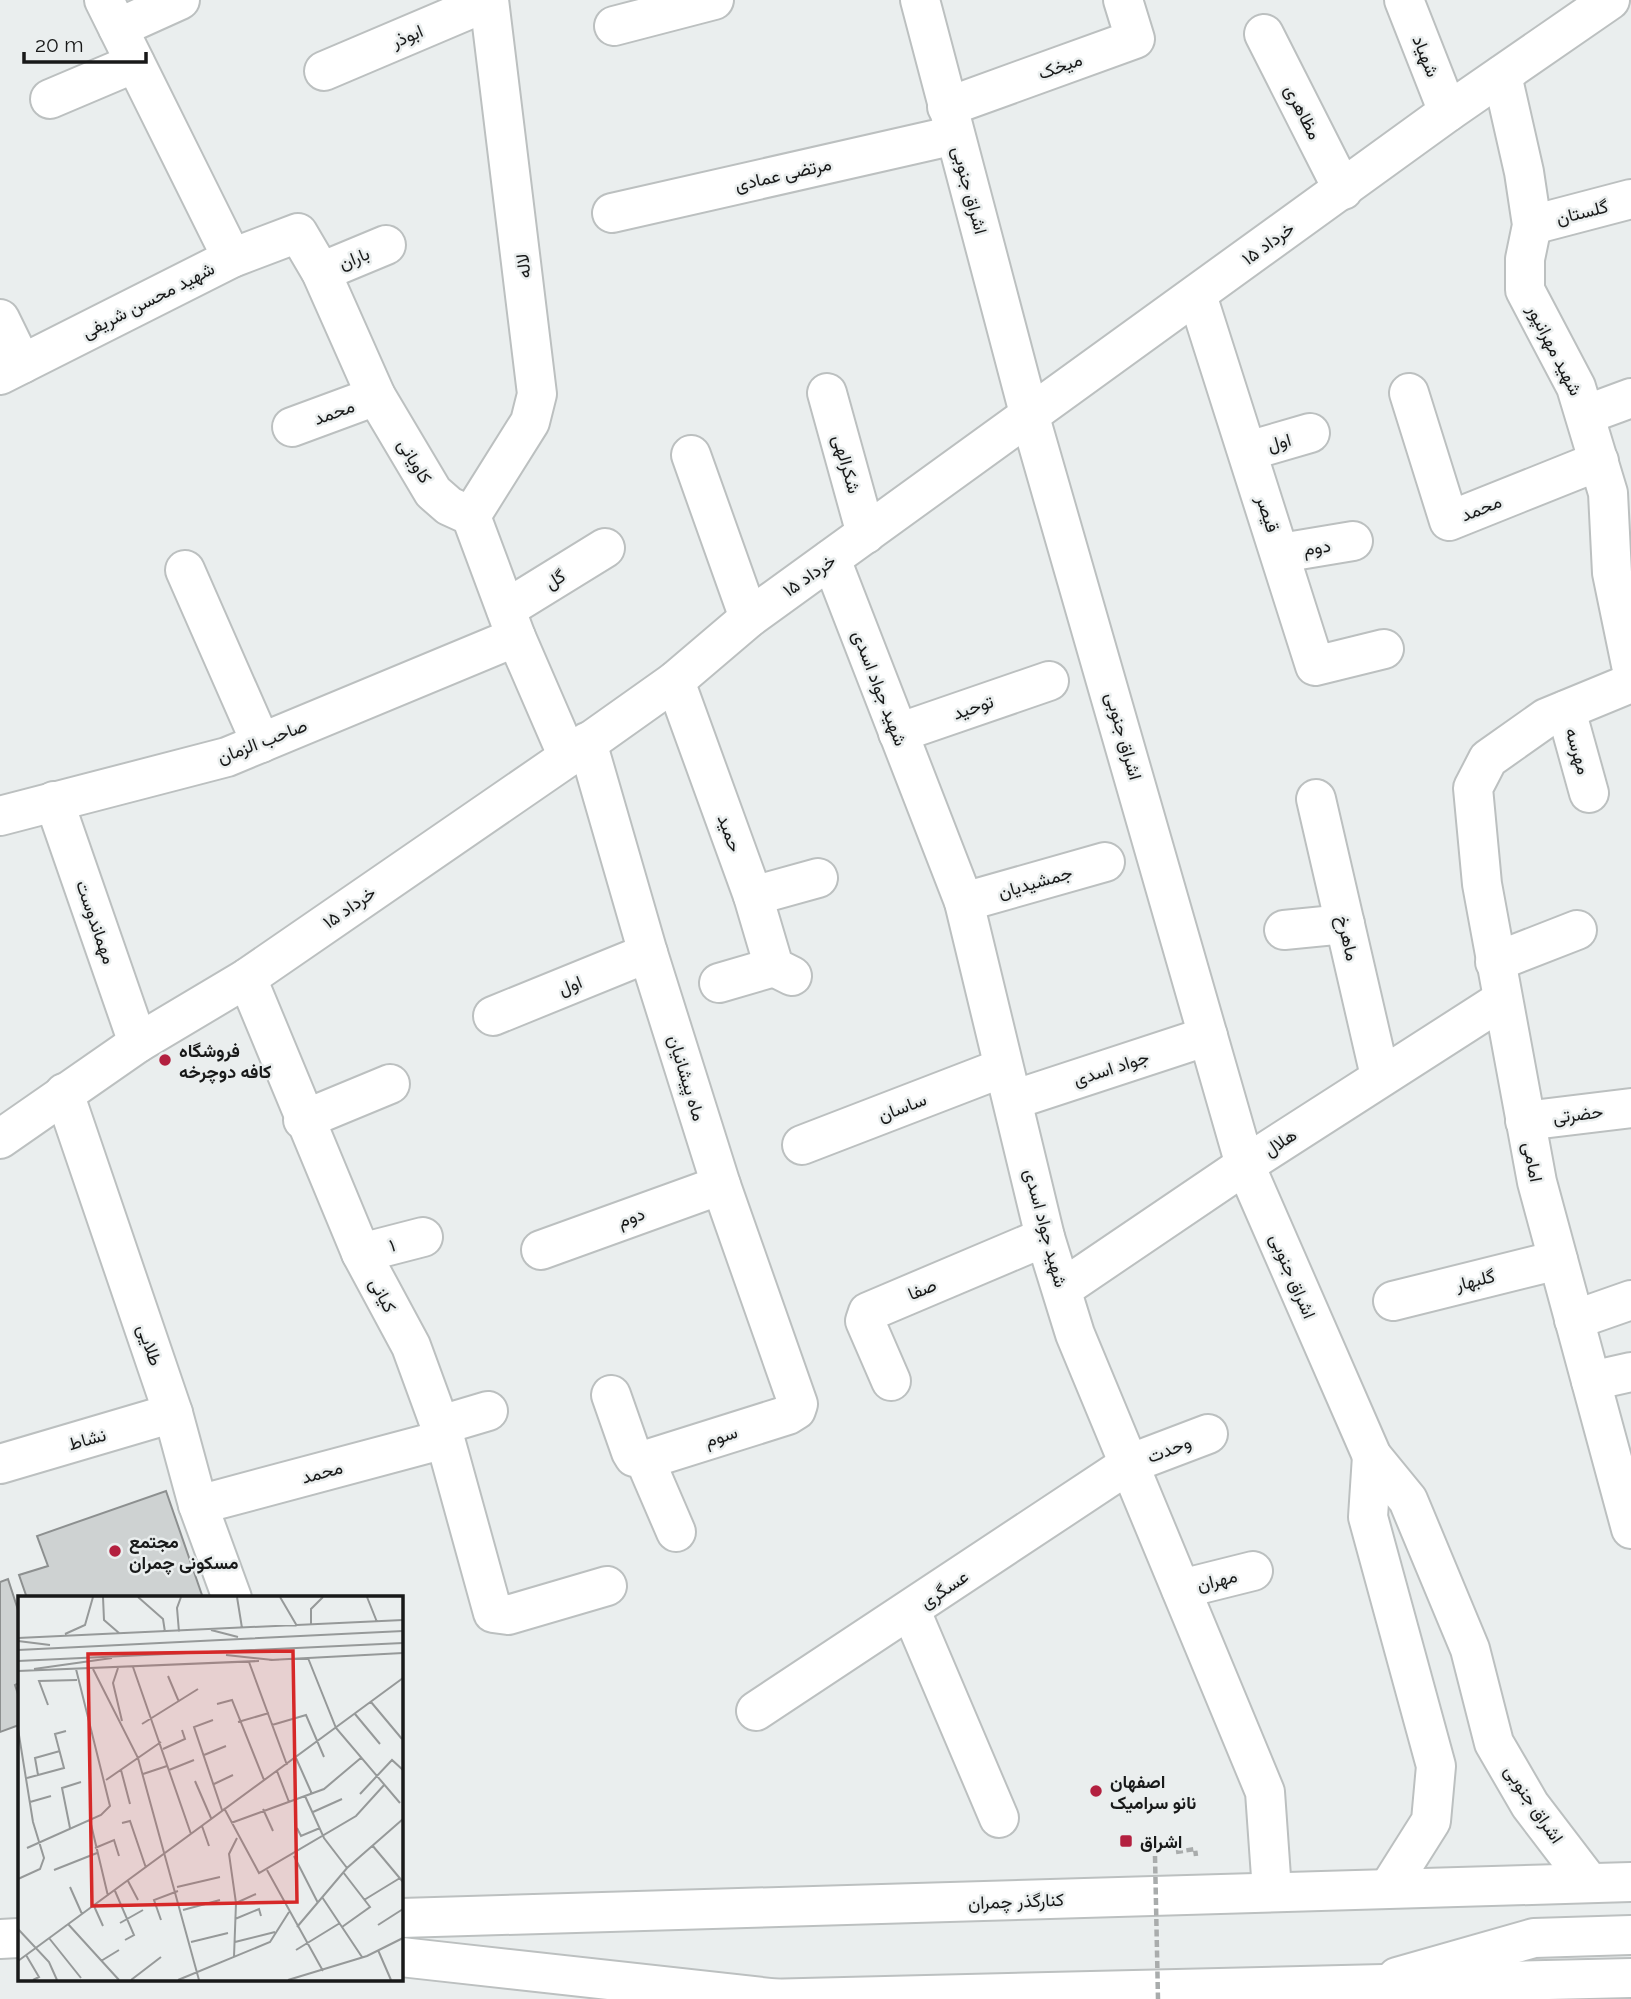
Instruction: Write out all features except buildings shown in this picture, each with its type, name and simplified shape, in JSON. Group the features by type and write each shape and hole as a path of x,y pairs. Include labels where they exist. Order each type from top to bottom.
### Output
{"main road":[{"path":"180,0 111,14 232,258"},
{"path":"614,26 715,0"},
{"name":"اشراق جنوبی","path":"920,0 1031,417 1245,1165 1371,1456 1408,1500 1470,1649 1494,1743 1530,1805 1588,1881"},
{"name":"میخک","path":"951,121 1135,39 1122,0"},
{"name":"شهیاد","path":"1404,0 1448,112"},
{"name":"۱۵ خرداد","path":"0,1139 138,1043 247,978 675,681 749,618 1031,417 1448,112 1610,0"},
{"name":"ابوذر","path":"324,71 489,1"},
{"name":"لاله","path":"471,516 530,422 537,394 489,1"},
{"name":"مظاهری","path":"1264,34 1343,190"},
{"path":"50,99 135,63"},
{"name":"شهید مهرانپور","path":"1502,75 1524,172 1532,225 1525,259 1525,290 1576,387 1620,524 1612,573 1631,665"},
{"name":"مرتضی عمادی","path":"612,213 951,121"},
{"name":"گلستان","path":"1532,225 1631,200"},
{"name":"کاویانی","path":"298,233 321,272 376,396 433,492 449,506 471,516"},
{"name":"شهید محسن شریفی","path":"11,369 232,258 298,233"},
{"name":"باران","path":"321,272 386,245"},
{"name":"قیصر","path":"1197,295 1315,666 1384,649"},
{"path":"0,319 11,369"},
{"name":"شکرالهی","path":"827,393 866,534"},
{"name":"محمد","path":"1409,393 1449,521 1599,461"},
{"name":"محمد","path":"292,427 376,396"},
{"path":"1585,415 1631,398"},
{"name":"اول","path":"1248,451 1310,433"},
{"path":"691,455 749,618"},
{"path":"471,516 511,623 577,749"},
{"name":"دوم","path":"1281,553 1353,541"},
{"name":"گل","path":"511,623 605,548"},
{"name":"شهید جواد اسدی","path":"831,559 964,902 1045,1237 1075,1334 1265,1792 1272,1891"},
{"path":"185,570 261,743"},
{"name":"صاحب الزمان","path":"0,816 227,757 511,623"},
{"name":"حمید","path":"675,681 783,971 719,984"},
{"name":"توحید","path":"898,733 1049,681"},
{"path":"1566,710 1631,683"},
{"name":"امامی","path":"1566,710 1546,718 1488,759 1474,788 1482,884 1537,1182 1631,1529"},
{"name":"مهرسه","path":"1566,710 1590,793"},
{"name":"ماه پیشانیان","path":"577,749 648,953 720,1185 798,1404 796,1410"},
{"name":"ماهرخ","path":"1316,799 1381,1076"},
{"name":"مهماندوست","path":"54,801 138,1043"},
{"name":"جمشیدیان","path":"964,902 1105,862"},
{"path":"753,896 818,878"},
{"path":"1284,930 1345,924"},
{"path":"1495,962 1577,930"},
{"name":"اول","path":"493,1016 648,953"},
{"name":"کیانی","path":"247,978 303,1120 361,1253 411,1346 443,1432 494,1613 500,1616 607,1586"},
{"name":"هلال","path":"1062,1289 1245,1165 1502,1000"},
{"name":"جواد اسدی","path":"1008,1084 1208,1036"},
{"path":"303,1120 390,1084"},
{"name":"ساسان","path":"802,1145 1008,1084"},
{"name":"طلایی","path":"64,1093 173,1413 198,1505 231,1596"},
{"name":"حضرتی","path":"1525,1121 1631,1108"},
{"name":"دوم","path":"541,1250 720,1185"},
{"name":"۱","path":"361,1253 423,1237"},
{"name":"صفا","path":"891,1381 865,1321 868,1312 1045,1237"},
{"name":"گلبهار","path":"1393,1301 1558,1260"},
{"path":"1574,1320 1631,1300"},
{"path":"1591,1381 1631,1371"},
{"path":"611,1395 631,1452 634,1457 645,1460 676,1532"},
{"name":"سوم","path":"645,1460 796,1410"},
{"name":"محمد","path":"198,1505 443,1432 488,1411"},
{"name":"نشاط","path":"0,1464 173,1413"},
{"name":"وحدت","path":"1129,1464 1208,1434"},
{"name":"اشراق جنوبی","path":"1371,1456 1368,1517 1436,1766 1431,1821 1391,1886"},
{"name":"عسگری","path":"756,1711 911,1611 1129,1464"},
{"name":"مهران","path":"1181,1589 1254,1571"},
{"path":"911,1611 999,1818"},
{"name":"کنارگذر چمران","path":"402,1918 1391,1886 1539,1886 1588,1881 1631,1882"},
{"path":"1370,1985 1534,1938 1631,1935"},
{"path":"0,1938 18,1938"},
{"path":"402,1957 780,1998"},
{"path":"762,1999 1631,1978"}],"path":[{"path":"1155,1856 1158,1999"}],"place":[{"name":"فروشگاه کافه دوچرخه","path":"165,1060"},
{"name":"مجتمع مسکونی چمران","path":"115,1551"},
{"name":"اصفهان نانو سرامیک","path":"1096,1791"},
{"name":"اشراق","path":"1126,1841"}]}
